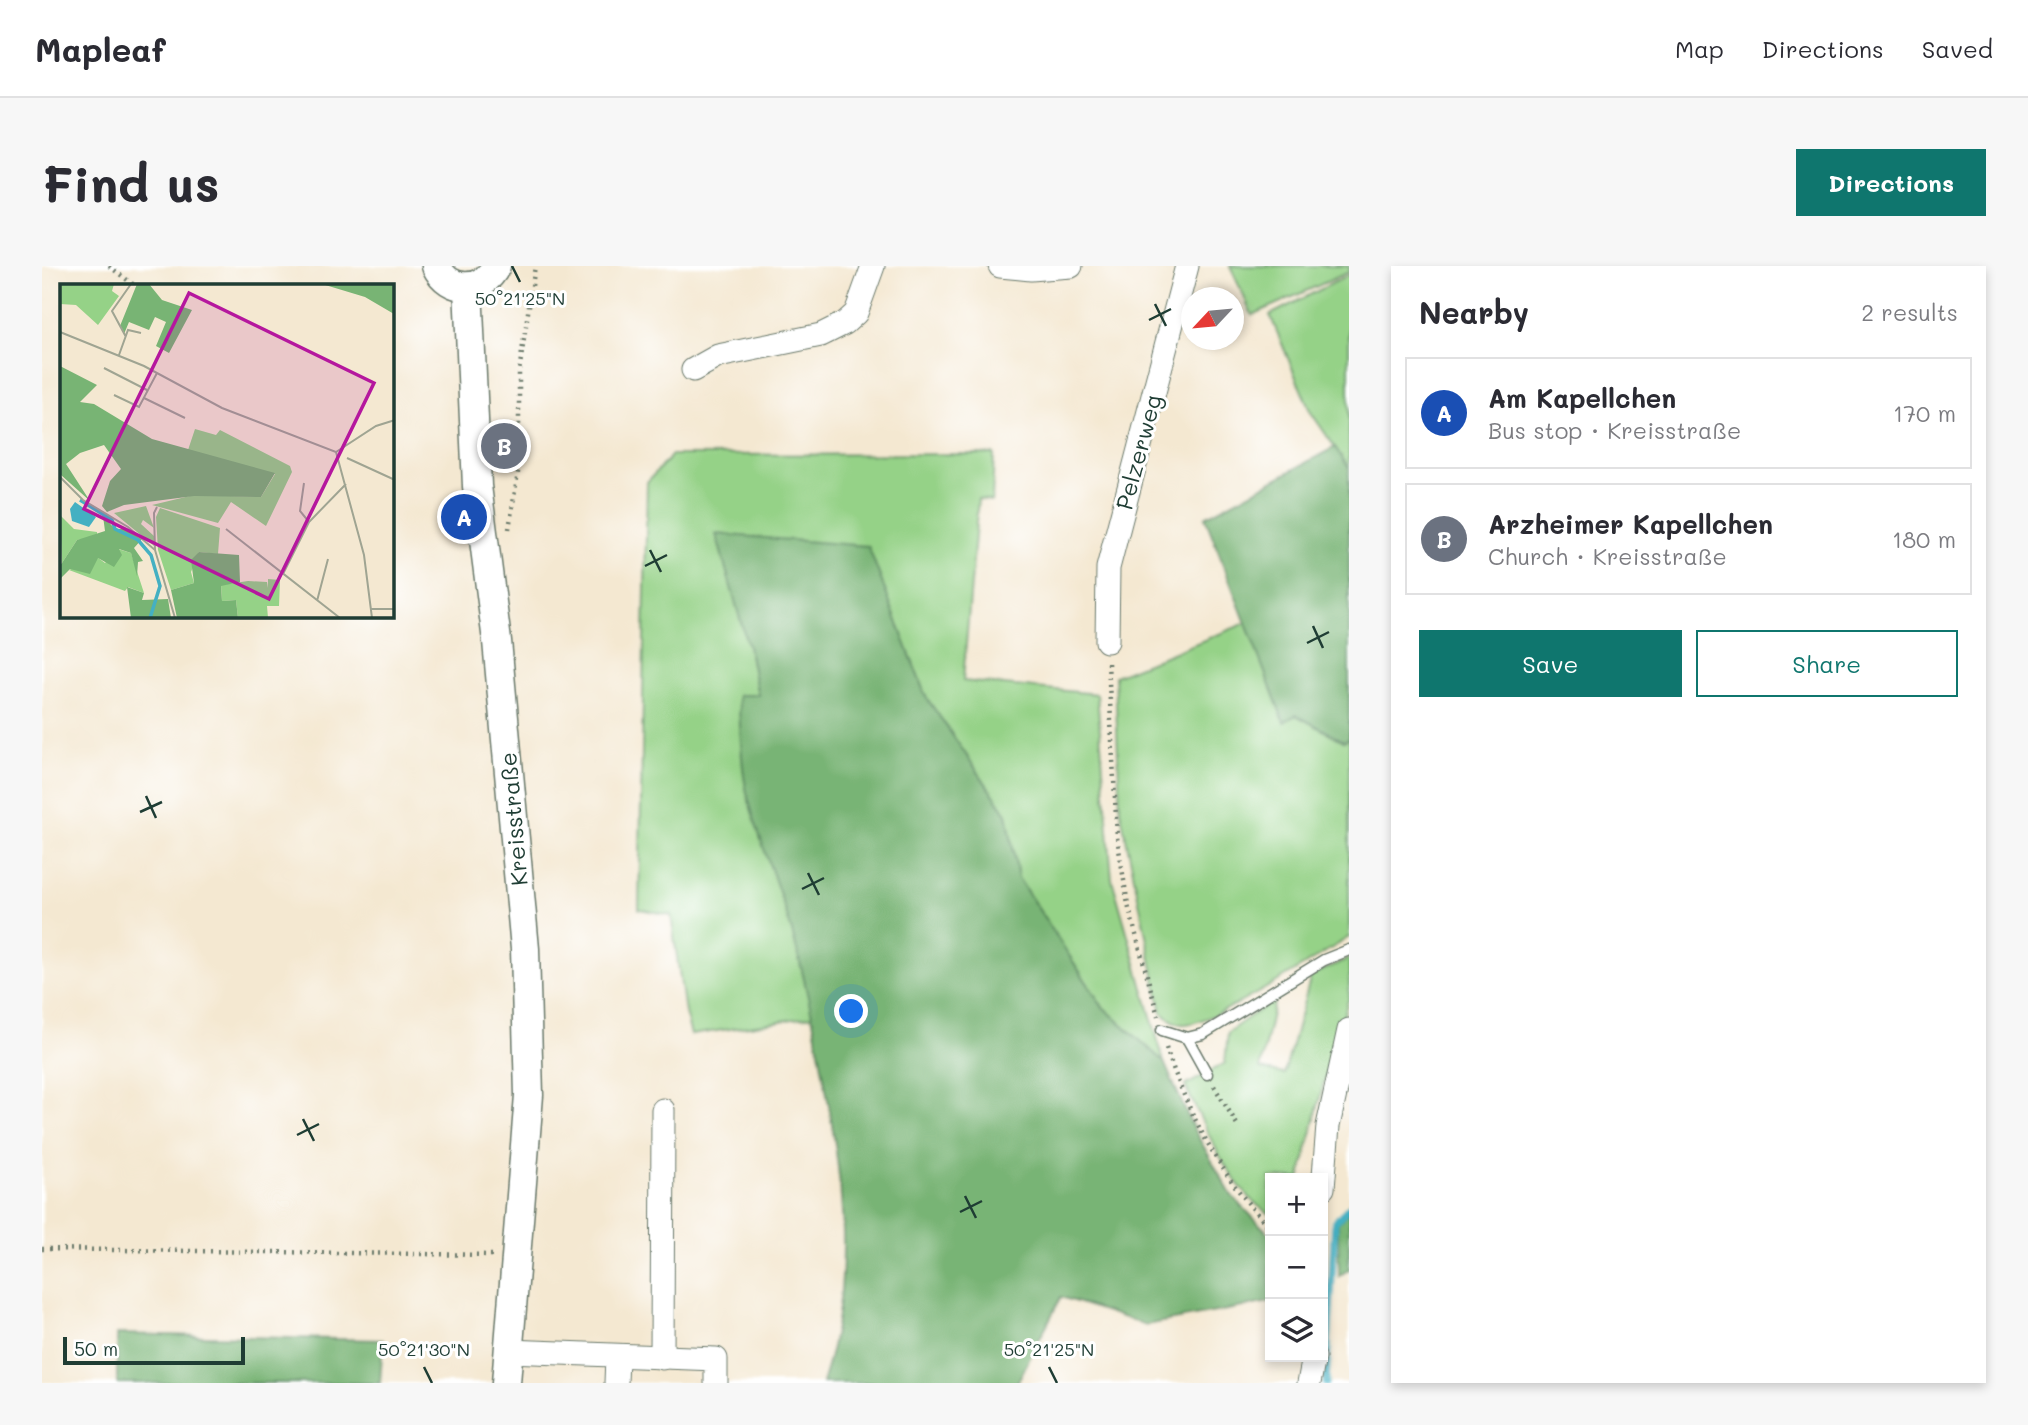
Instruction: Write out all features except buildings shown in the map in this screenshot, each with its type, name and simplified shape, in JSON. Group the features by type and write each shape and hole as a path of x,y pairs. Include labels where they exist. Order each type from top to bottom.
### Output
{"street":[{"path":"436,266 447,281 468,287 481,283 496,266"},
{"path":"693,370 718,356 821,335 845,323 856,313 873,266"},
{"path":"1000,266 1070,266"},
{"name":"Pelzerweg","path":"1107,641 1108,568 1188,266"},
{"name":"Kreisstraße","path":"468,287 477,486 525,949 530,1095 506,1383"},
{"path":"1324,1173 1328,1126 1349,1030"},
{"path":"662,1358 663,1110"},
{"path":"508,1351 716,1359 716,1383"},
{"path":"617,1357 617,1383"},
{"path":"1309,1383 1313,1362"}],"lane":[{"path":"1162,1030 1187,1038 1203,1034 1324,960 1349,950"},
{"path":"1187,1038 1207,1074"}],"path":[{"path":"109,266 133,284"},
{"path":"486,560 505,540 512,523 519,466 519,372 535,266"},
{"path":"1107,641 1117,837 1128,905 1162,1030 1174,1073 1212,1152 1265,1221"},
{"path":"1207,1074 1238,1126"},
{"path":"42,1249 515,1255"}],"green space":[{"path":"1230,266 1349,266 1349,272 1252,315 1244,297 1244,287 1239,287"},
{"path":"1349,275 1349,468 1310,411 1270,315"},
{"path":"1335,447 1349,468 1349,738 1344,741 1296,715 1284,722 1205,517"},
{"path":"994,454 992,501 978,499 963,681 1097,694 1112,879 1164,1062 1103,1007 1018,878 1007,814 926,697 868,546 750,654 758,696 738,695 813,1016 691,1035 685,1013 671,915 639,909 647,482 672,455"},
{"path":"716,534 868,546 926,697 1007,814 1018,878 1103,1007 1164,1062 1193,1128 1232,1196 1265,1230 1265,1303 1146,1325 1061,1297 1017,1383 822,1383 839,1308 843,1234 841,1197 832,1122 802,970 746,788 738,695 758,695 750,654"},
{"path":"1246,623 1284,721 1296,715 1344,741 1349,738 1349,937 1239,1003 1215,1015 1181,1024 1162,1013 1120,809 1115,676"},
{"path":"1349,958 1349,997 1301,1173 1265,1173 1265,1210 1243,1190 1220,1157 1185,1086 1225,1063 1228,1032 1275,999 1260,1069 1284,1074 1311,976"},
{"path":"1349,1211 1349,1269 1339,1276 1338,1223"},
{"path":"117,1334 383,1340 380,1383 117,1383"}],"waterway":[{"path":"1326,1383 1335,1222 1349,1207"}],"place":[{"name":"Arzheimer Kapellchen","path":"504,446"},
{"name":"Am Kapellchen","path":"464,517"}]}
